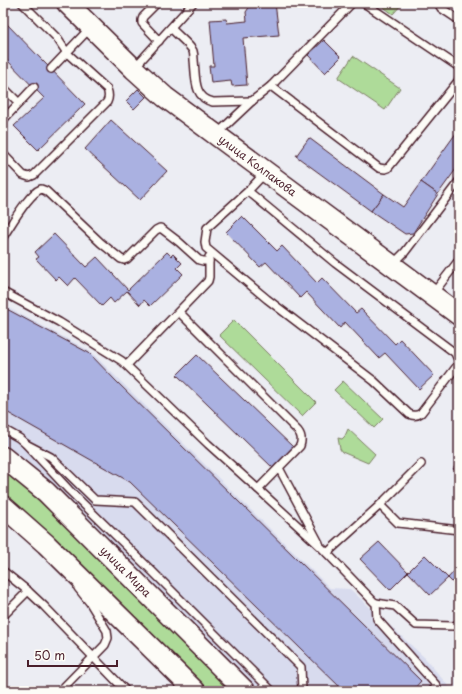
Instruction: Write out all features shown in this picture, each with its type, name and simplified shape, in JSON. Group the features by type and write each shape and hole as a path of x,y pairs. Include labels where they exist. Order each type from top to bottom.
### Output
{"main road":[{"name":"улица Колпакова","path":"67,3 134,69 165,97 459,315"},
{"name":"улица Мира","path":"3,457 46,492 245,691"},
{"path":"3,506 58,555 195,691"}],"lane":[{"path":"3,154 23,175 34,175 106,102 109,96 107,89 66,53 57,38 22,3"},
{"path":"157,3 143,17 142,23 159,41"},
{"path":"134,69 193,3"},
{"path":"216,135 271,86 352,3"},
{"path":"364,3 459,67"},
{"path":"438,3 441,8 459,20"},
{"path":"51,69 91,27"},
{"path":"171,28 193,51 197,86 202,97 213,102 252,102"},
{"path":"271,86 379,168 385,169 388,168 459,80"},
{"path":"3,87 19,103"},
{"path":"3,120 34,88"},
{"path":"248,191 335,263 455,353 458,360 457,366 421,414 409,414 374,381 267,299 206,248 205,242 207,228 248,191 266,172"},
{"path":"392,266 405,252 459,181"},
{"path":"3,236 28,200 35,193 41,190 46,191 119,258 124,260 127,259 156,230 160,228 200,260 209,261"},
{"path":"127,365 208,281 209,251"},
{"path":"432,295 459,260"},
{"path":"3,292 59,322 127,365 208,444 324,550 374,602 395,606 416,625 453,626 459,624"},
{"path":"179,312 298,431 301,438 300,446 258,489"},
{"path":"3,429 26,444 51,457 95,500 135,502 301,667 302,691"},
{"path":"26,444 69,490 152,570 272,691"},
{"path":"324,550 380,505 420,464"},
{"path":"279,468 324,550"},
{"path":"380,505 398,523 459,530"},
{"path":"18,519 26,538"},
{"path":"3,571 44,606 126,691"},
{"path":"60,691 93,658 106,643 108,638 107,631 90,603 72,582"},
{"path":"3,616 28,591"},
{"path":"376,603 377,620 437,686 432,691"}],"shaded area":[{"path":"3,305 90,351 330,588 350,589 425,658 450,688 447,691 260,691 152,584 69,506 27,461 3,443"}],"green space":[{"path":"378,3 403,3 393,14"},
{"path":"353,56 400,88 385,110 338,78"},
{"path":"234,320 316,402 302,416 219,335"},
{"path":"343,381 383,419 374,428 334,390"},
{"path":"348,429 375,454 368,463 342,452 340,449 338,438 342,439"},
{"path":"3,468 34,495 234,691 204,691 56,542 3,494"}],"building":[{"path":"252,3 275,3 279,35 243,38 247,85 232,86 231,81 211,83 209,66 214,66 210,20 226,19 227,23 247,21 246,12"},
{"path":"3,20 85,104 38,150 14,126 44,98 3,56"},
{"path":"324,40 341,57 325,73 308,55"},
{"path":"138,89 146,97 134,109 126,101"},
{"path":"111,120 167,171 140,200 85,149"},
{"path":"459,129 459,165 438,194 421,182"},
{"path":"309,138 384,194 371,211 296,156"},
{"path":"421,182 438,194 413,233 405,234 371,211 384,194 403,207"},
{"path":"242,216 277,251 282,246 317,283 322,278 356,313 361,309 395,344 400,339 434,375 419,389 385,353 379,358 345,322 340,328 306,292 300,298 266,262 260,267 226,232"},
{"path":"54,234 86,267 97,257 128,290 167,252 171,256 173,254 182,263 177,268 183,274 150,306 144,300 140,305 127,291 114,303 110,298 102,306 75,278 68,286 59,277 56,280 36,259 39,257 35,252"},
{"path":"3,307 89,353 421,681 412,691 344,691 130,482 3,410"},
{"path":"197,355 293,447 273,468 177,375"},
{"path":"459,461 459,473 453,469"},
{"path":"379,542 408,572 390,590 360,559"},
{"path":"425,555 448,578 430,595 408,572"},
{"path":"459,566 459,589 448,578"}]}
